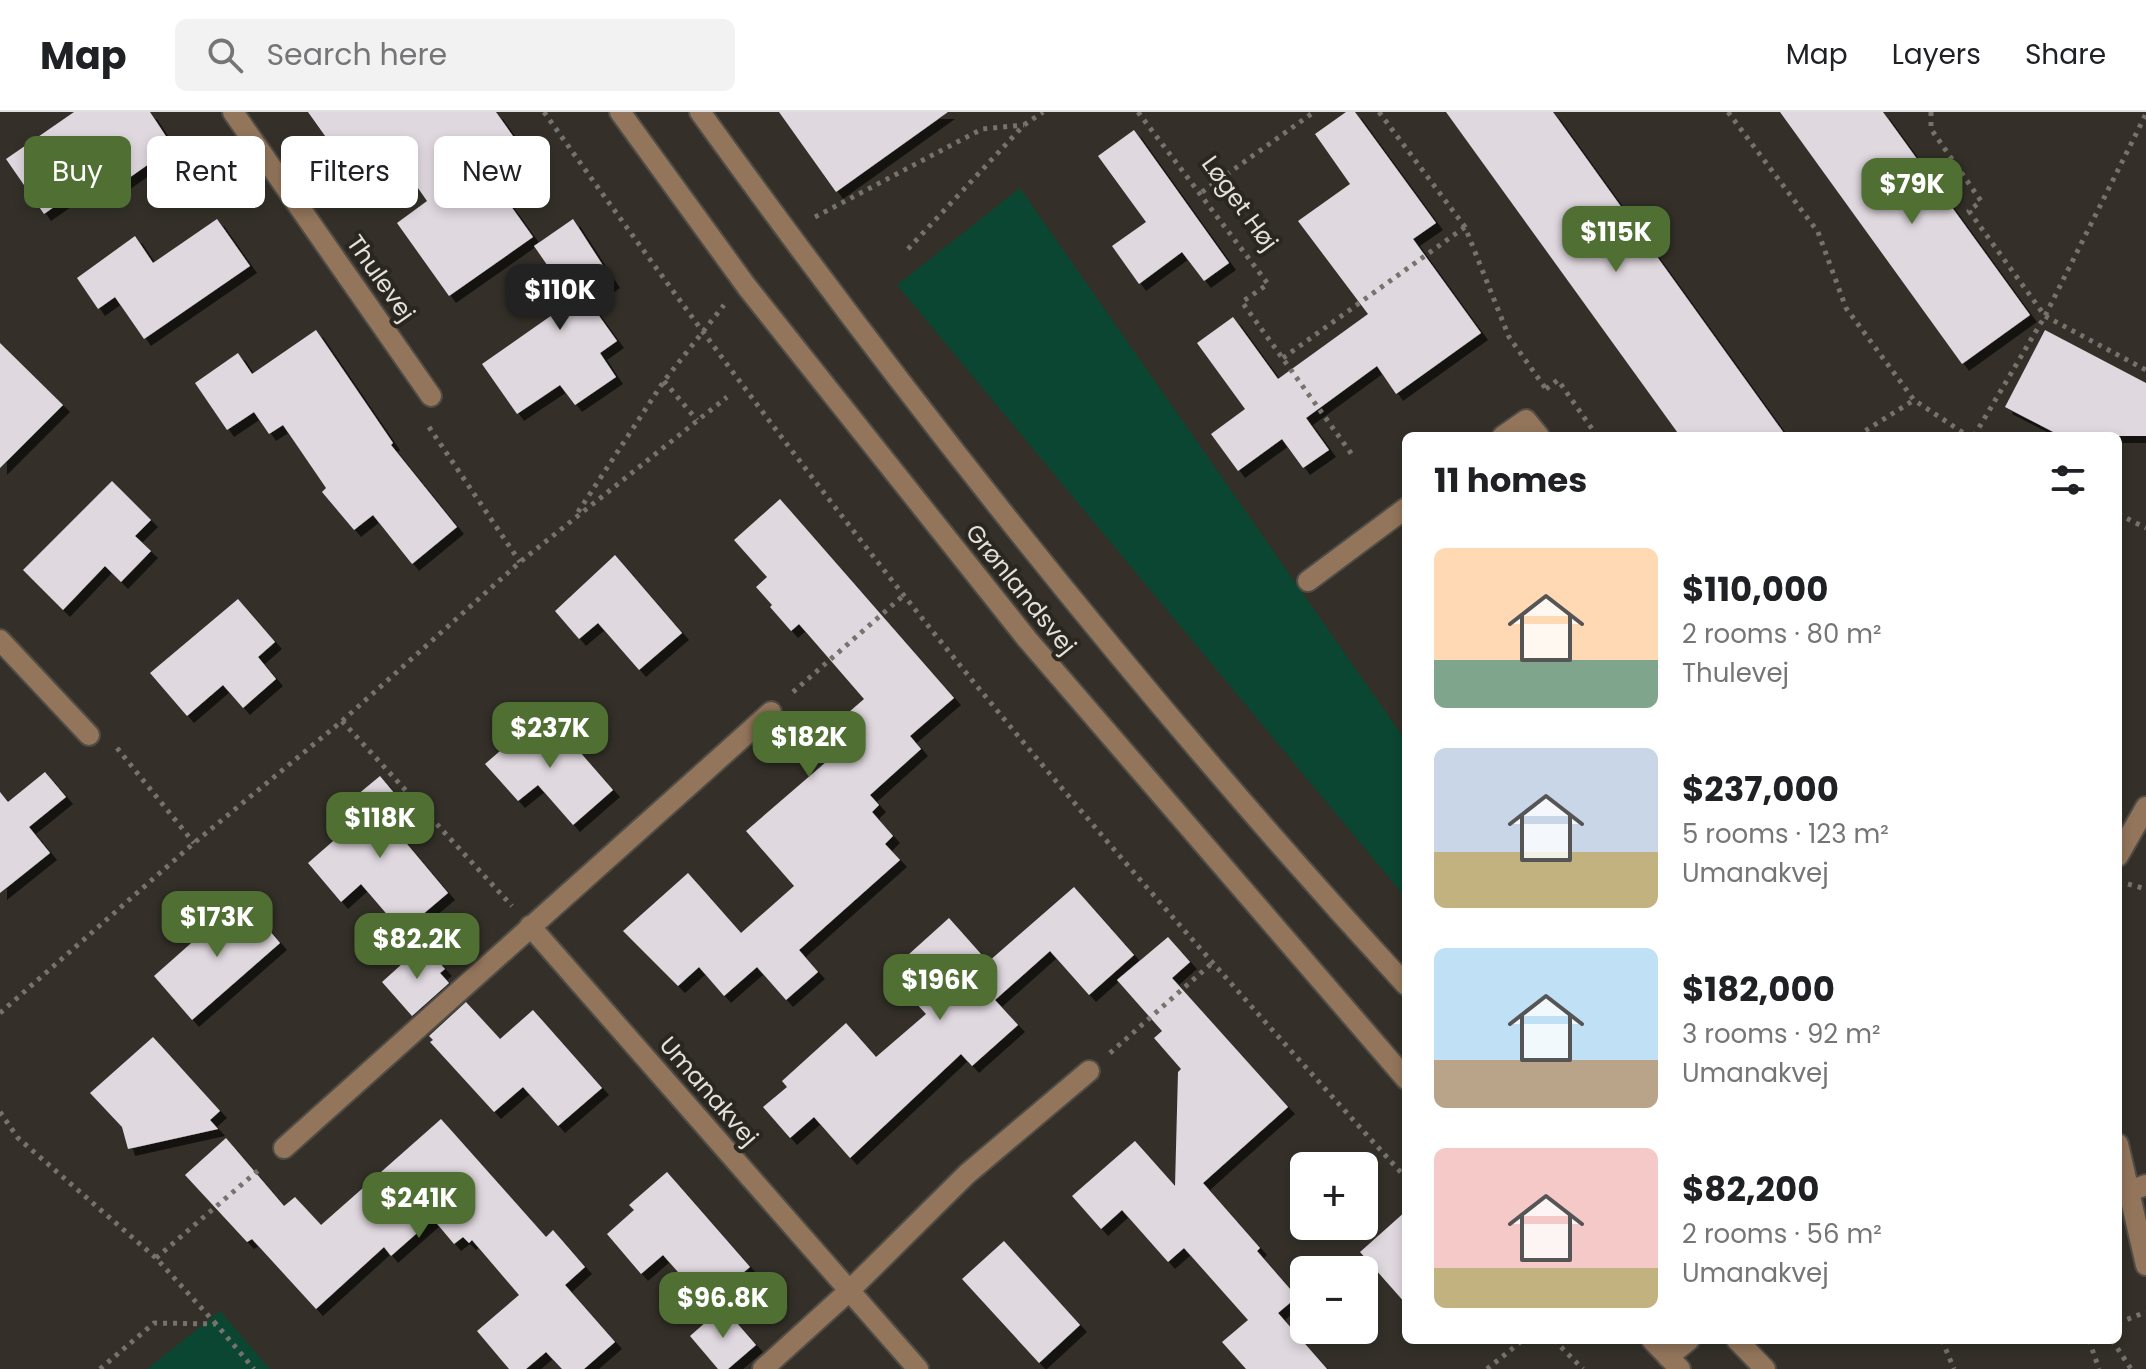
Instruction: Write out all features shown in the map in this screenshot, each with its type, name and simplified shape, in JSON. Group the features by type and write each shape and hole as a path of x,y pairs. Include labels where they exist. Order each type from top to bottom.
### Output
{"street":[{"name":"Thulevej","path":"233,112 431,396"},
{"name":"Grønlandsvej","path":"620,112 747,287 1027,639 1402,1074"},
{"name":"Grønlandsvej","path":"700,112 789,235 1082,608 1402,980"},
{"path":"1308,581 1402,511"},
{"path":"0,640 89,735"},
{"path":"284,1148 771,712"},
{"path":"2122,849 2146,807"},
{"name":"Umanakvej","path":"530,926 918,1369"},
{"path":"763,1369 849,1291 967,1174 1089,1071"},
{"path":"2122,1154 2136,1188 2146,1265"},
{"path":"1656,1344 1674,1363 1686,1344"},
{"path":"1741,1344 1765,1369"}],"path":[{"path":"544,112 701,332 904,595 1211,964 1402,1174"},
{"path":"908,249 1024,125 1043,112"},
{"name":"Løget Høj","path":"1138,112 1202,192 1268,284 1242,302 1353,456"},
{"path":"1202,192 1314,112"},
{"path":"1379,112 1465,227 1509,337 1546,389"},
{"path":"1728,112 1818,232 1846,308 1914,400 1965,432"},
{"path":"1931,112 1931,129 1981,201 1969,211 2045,316 2146,370"},
{"path":"1973,432 2045,316 2146,114"},
{"path":"789,235 834,204 982,129 1024,125"},
{"path":"1283,358 1465,227"},
{"path":"575,516 664,381 721,308 747,287"},
{"path":"1532,428 1546,389 1558,380 1594,432"},
{"path":"664,381 697,420"},
{"path":"431,396 426,423 520,562"},
{"path":"0,1013 9,1001 194,843 342,721 520,562 727,397"},
{"path":"1863,432 1914,400"},
{"path":"2122,516 2146,528"},
{"path":"771,712 904,595"},
{"path":"342,721 530,926"},
{"path":"89,735 115,745 194,843"},
{"path":"1089,1071 1211,964"},
{"path":"0,1112 18,1138 156,1258 254,1369"},
{"path":"156,1258 284,1148"},
{"path":"2122,1321 2146,1312"},
{"path":"100,1369 154,1323 216,1324"},
{"path":"1487,1369 1518,1344"},
{"path":"1558,1344 1583,1369"},
{"path":"1944,1344 1954,1369"},
{"path":"2090,1344 2099,1369"},
{"path":"2115,1344 2131,1369"}],"green space":[{"path":"1020,188 1402,735 1402,893 897,285"},
{"path":"220,1311 270,1369 147,1369"}],"building":[{"path":"74,112 150,112 166,136 147,136 147,165 131,177 131,136 39,136"},
{"path":"308,112 496,112 513,136 434,136 434,208 512,208 533,237 449,296 397,223 427,201 418,188 418,136 325,136"},
{"path":"779,112 948,112 836,192"},
{"path":"1346,112 1355,112 1436,223 1413,239 1481,333 1396,394 1377,366 1306,418 1329,450 1303,468 1282,439 1238,471 1211,434 1245,409 1197,343 1233,317 1278,379 1368,314 1298,221 1350,184 1315,134"},
{"path":"1446,112 1553,112 1783,432 1677,432"},
{"path":"1780,112 1883,112 2030,315 1962,364"},
{"path":"1134,130 1229,263 1204,281 1182,252 1139,284 1112,246 1146,222 1098,156"},
{"path":"24,147 24,185 6,159"},
{"path":"217,219 250,266 144,339 115,297 98,309 77,278 135,236 153,263"},
{"path":"573,219 613,281 587,299 617,341 600,353 616,377 575,405 560,385 517,414 482,364 572,301 534,246"},
{"path":"316,330 393,443 391,445 457,527 412,564 373,515 354,530 322,492 326,488 283,425 269,434 254,412 227,430 195,383 238,353 252,374"},
{"path":"2045,330 2146,383 2146,436 2122,436 2122,432 2053,432 2005,407"},
{"path":"0,343 63,405 0,468"},
{"path":"112,481 151,520 135,536 151,551 121,582 105,566 63,610 23,570"},
{"path":"780,499 954,698 910,736 921,749 870,795 879,805 872,812 893,836 885,844 900,860 799,950 818,972 786,1000 757,967 724,996 699,967 678,986 623,931 688,873 741,933 794,886 746,831 848,743 833,726 864,699 799,624 791,631 770,607 772,605 756,587 767,577 734,540"},
{"path":"615,555 682,633 639,670 598,623 579,639 555,611"},
{"path":"238,599 275,642 258,657 276,679 243,708 223,685 187,716 150,673"},
{"path":"545,712 613,790 573,825 538,785 518,801 485,764"},
{"path":"45,772 66,797 29,827 50,853 0,893 0,792 8,802"},
{"path":"380,776 409,811 392,826 448,893 402,932 361,884 341,902 308,863 364,814 351,800"},
{"path":"1074,887 1134,955 1089,995 1050,951 995,1000 1018,1025 972,1066 961,1054 850,1158 814,1117 790,1138 763,1107 787,1087 782,1081 846,1023 876,1057 926,1014 888,973 949,918 988,962"},
{"path":"242,898 280,943 192,1020 154,976"},
{"path":"1168,937 1190,962 1172,978 1288,1107 1203,1183 1260,1248 1257,1251 1290,1289 1290,1303 1278,1313 1290,1327 1290,1344 1305,1344 1327,1369 1246,1369 1222,1342 1248,1320 1184,1248 1168,1262 1122,1210 1101,1229 1072,1196 1135,1141 1175,1186 1178,1072 1181,1069 1154,1038 1162,1031 1117,980"},
{"path":"423,945 445,969 440,973 449,983 412,1016 382,982"},
{"path":"466,1002 500,1039 533,1010 602,1088 558,1126 523,1087 494,1112 430,1042 433,1040 429,1036"},
{"path":"153,1037 220,1111 210,1120 218,1129 128,1149 122,1127 90,1093"},
{"path":"441,1119 546,1237 553,1230 585,1267 565,1285 615,1342 584,1369 562,1369 546,1352 526,1369 509,1369 477,1331 519,1295 472,1240 469,1243 463,1237 454,1244 433,1219 391,1256 384,1247 316,1309 252,1239 247,1242 185,1175 226,1138 284,1206 295,1197 321,1225"},
{"path":"667,1172 750,1267 706,1304 663,1255 641,1274 607,1234 634,1210 629,1205"},
{"path":"1402,1215 1402,1299 1378,1272 1378,1256 1364,1256 1360,1252 1373,1240 1378,1240 1378,1236"},
{"path":"1004,1241 1080,1325 1039,1363 962,1279"},
{"path":"723,1307 756,1345 728,1369 718,1369 690,1336"}]}
